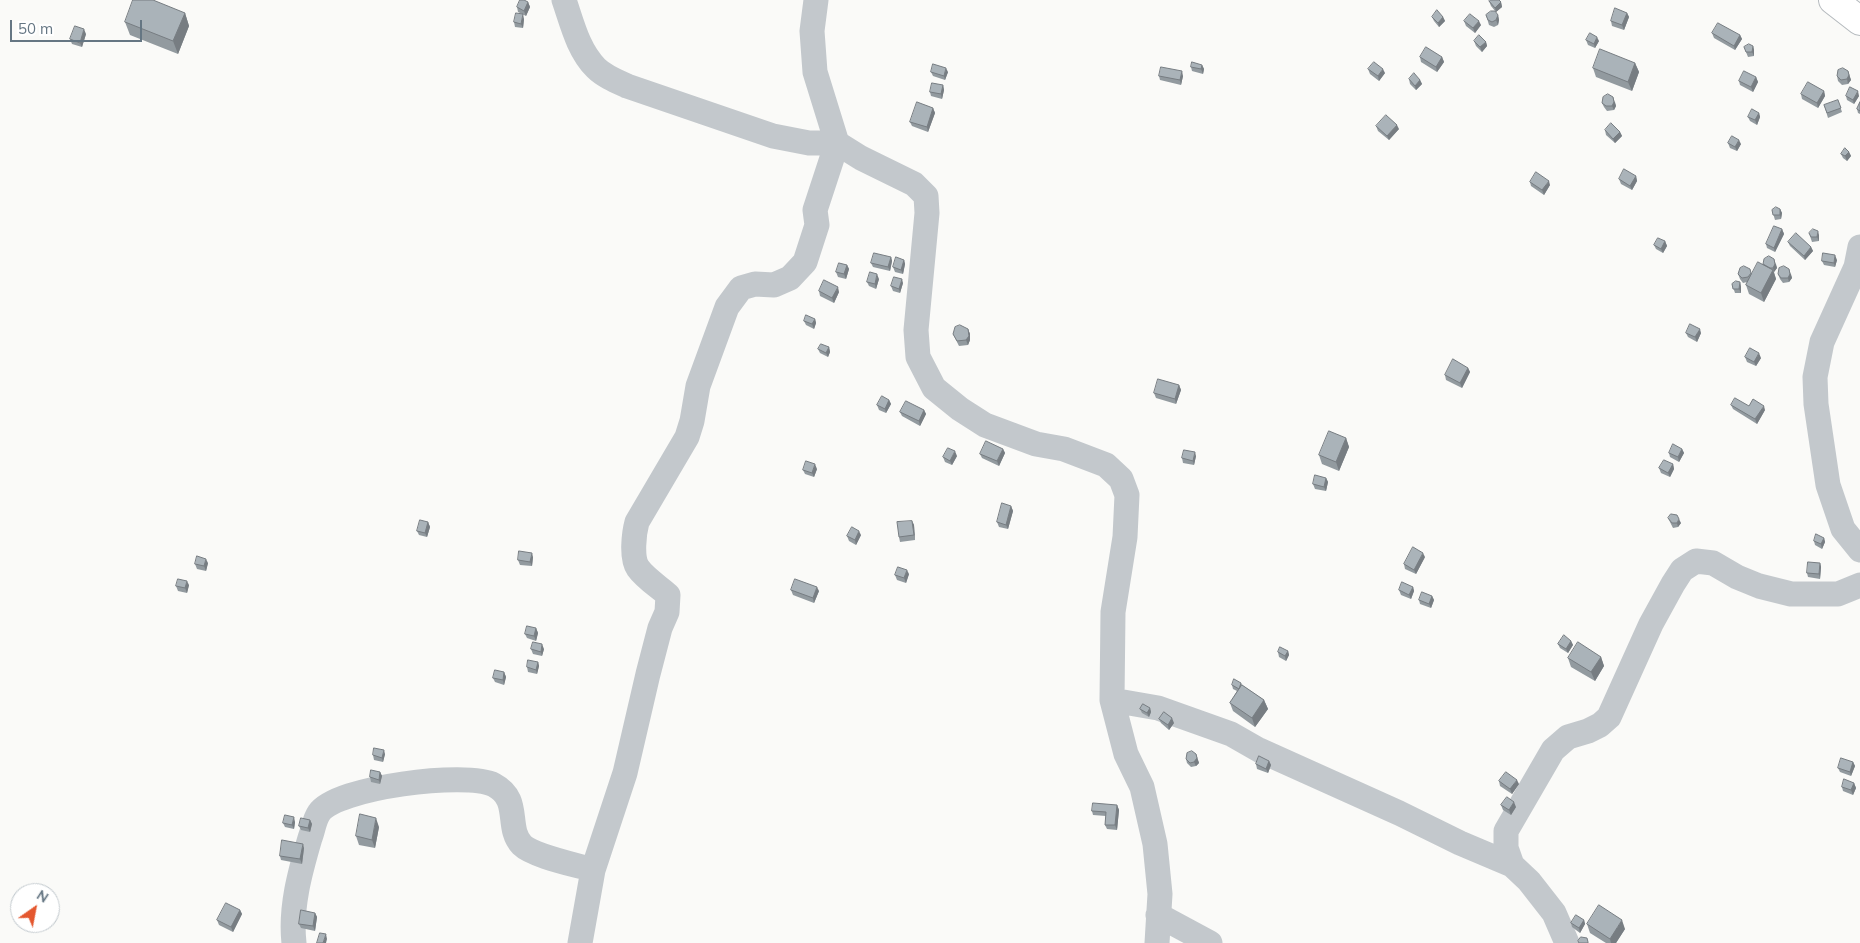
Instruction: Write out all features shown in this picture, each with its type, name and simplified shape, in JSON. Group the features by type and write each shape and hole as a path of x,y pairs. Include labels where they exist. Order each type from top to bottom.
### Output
{"main road":[{"path":"1833,0 1860,20"}],"street":[{"path":"564,0 578,39 587,56 596,69 609,77 627,86 773,136 810,143 837,143 861,158 914,184 926,196 928,213 916,330 918,357 934,388 960,409 985,425 1036,444 1064,449 1106,465 1121,479 1127,495 1124,537 1112,612 1112,700 1126,754 1142,787 1155,844 1160,894 1157,943"},
{"path":"580,943 593,870 625,773 660,628 667,612 668,595 637,568 634,553 634,534 637,522 686,437 692,421 698,386 727,307 741,288 755,284 774,285 790,278 805,262 817,225 815,210 837,143 815,72 812,31 816,0"},
{"path":"1860,248 1856,266 1822,342 1815,377 1816,404 1828,485 1843,529 1860,550"},
{"path":"1512,865 1506,848 1506,831 1510,824 1553,750 1568,736 1588,731 1600,725 1609,717 1651,624 1672,584 1682,570 1696,562 1713,563 1759,586 1791,594 1838,594 1860,585"},
{"path":"1112,700 1158,708 1231,734 1259,750 1399,813 1460,844 1512,865 1529,881 1554,913 1567,943"},
{"path":"294,943 292,929 296,896 308,844 319,813 327,805 342,799 385,787 446,779 481,780 495,786 507,796 512,807 516,835 522,845 544,856 593,870"},
{"path":"1158,915 1210,943"}],"building":[{"path":"133,0 153,0 185,13 173,41 125,22"},
{"path":"520,0 528,2 524,11 517,7"},
{"path":"1490,0 1499,0 1501,2 1495,8"},
{"path":"1615,8 1627,13 1622,25 1611,21"},
{"path":"1437,10 1443,17 1438,23 1432,17"},
{"path":"1491,11 1495,11 1498,15 1496,20 1492,22 1488,20 1486,15"},
{"path":"516,13 523,14 521,24 514,22"},
{"path":"1470,14 1479,21 1473,28 1464,21"},
{"path":"1718,23 1740,35 1734,46 1712,33"},
{"path":"75,26 84,29 80,43 70,39"},
{"path":"1590,33 1597,37 1594,44 1586,40"},
{"path":"1479,35 1486,42 1480,47 1474,41"},
{"path":"1749,44 1753,46 1752,52 1746,52 1744,47"},
{"path":"1426,47 1442,57 1436,67 1420,57"},
{"path":"1600,49 1635,63 1628,82 1593,68"},
{"path":"1192,62 1202,65 1201,69 1191,67"},
{"path":"1374,62 1383,69 1378,76 1368,69"},
{"path":"933,64 946,68 944,76 931,72"},
{"path":"1161,67 1182,71 1180,80 1159,76"},
{"path":"1843,68 1848,71 1849,75 1847,79 1841,80 1837,76 1838,70"},
{"path":"1744,71 1756,77 1751,87 1739,81"},
{"path":"1414,73 1420,80 1415,86 1409,79"},
{"path":"1808,82 1824,91 1817,103 1801,94"},
{"path":"932,83 943,85 941,94 930,92"},
{"path":"1850,87 1858,91 1853,100 1846,96"},
{"path":"1608,94 1613,97 1614,102 1612,106 1606,106 1602,103 1603,97"},
{"path":"1838,100 1841,108 1827,113 1824,105"},
{"path":"917,102 933,108 927,127 910,122"},
{"path":"1752,109 1759,113 1755,120 1748,117"},
{"path":"1386,115 1397,125 1387,136 1376,126"},
{"path":"1611,123 1620,132 1613,139 1605,130"},
{"path":"1732,136 1739,140 1735,147 1728,143"},
{"path":"1845,148 1849,152 1845,156 1841,154"},
{"path":"1624,169 1636,176 1630,186 1619,179"},
{"path":"1536,172 1549,181 1542,190 1530,182"},
{"path":"1776,207 1780,209 1780,215 1773,215 1772,210"},
{"path":"1774,226 1782,229 1774,248 1766,244"},
{"path":"1813,229 1818,231 1817,237 1811,237 1809,233"},
{"path":"1796,233 1811,247 1804,256 1788,242"},
{"path":"1658,238 1665,241 1661,249 1654,245"},
{"path":"874,253 891,257 888,267 871,263"},
{"path":"1823,253 1835,255 1834,263 1822,261"},
{"path":"1769,256 1774,259 1775,264 1773,268 1763,264 1764,259"},
{"path":"896,257 904,260 901,270 893,267"},
{"path":"1758,262 1773,270 1761,293 1746,285"},
{"path":"839,263 847,265 844,274 836,272"},
{"path":"1744,266 1750,269 1751,273 1748,277 1742,278 1738,274 1740,268"},
{"path":"1784,266 1789,269 1790,274 1788,278 1781,278 1778,274 1779,268"},
{"path":"870,272 877,274 875,284 867,282"},
{"path":"894,277 902,279 899,289 891,286"},
{"path":"824,280 838,287 832,298 819,291"},
{"path":"1736,281 1740,282 1739,289 1733,289 1732,284"},
{"path":"806,315 815,319 812,324 804,321"},
{"path":"1690,324 1700,329 1695,337 1686,333"},
{"path":"960,325 968,329 969,336 966,340 957,341 953,334 955,327"},
{"path":"821,344 829,347 826,353 818,349"},
{"path":"1750,348 1759,353 1754,362 1745,357"},
{"path":"1453,359 1468,368 1460,383 1445,375"},
{"path":"1158,379 1179,385 1175,399 1154,393"},
{"path":"882,396 889,400 885,409 877,405"},
{"path":"1735,398 1749,406 1753,399 1764,406 1755,419 1731,405"},
{"path":"906,401 924,410 919,421 900,412"},
{"path":"1329,431 1346,438 1336,462 1319,455"},
{"path":"986,441 1003,449 997,461 980,454"},
{"path":"1673,444 1682,449 1678,457 1669,453"},
{"path":"948,448 955,451 950,461 943,457"},
{"path":"1184,450 1195,452 1193,461 1182,458"},
{"path":"1664,460 1673,464 1668,473 1659,468"},
{"path":"806,461 815,464 812,473 803,470"},
{"path":"1315,475 1326,478 1324,487 1313,484"},
{"path":"1002,503 1011,506 1006,525 997,522"},
{"path":"1671,514 1677,515 1679,519 1677,523 1672,523 1668,518"},
{"path":"420,520 428,522 425,533 417,531"},
{"path":"912,521 914,535 899,537 897,522"},
{"path":"852,527 859,531 855,540 847,536"},
{"path":"1816,534 1824,538 1821,544 1814,541"},
{"path":"1413,547 1423,553 1414,570 1404,564"},
{"path":"519,551 532,553 530,562 518,560"},
{"path":"197,556 206,559 204,566 195,564"},
{"path":"1808,562 1820,563 1819,574 1807,573"},
{"path":"898,567 907,570 904,578 895,575"},
{"path":"178,579 187,581 185,588 176,586"},
{"path":"795,579 817,587 813,598 791,590"},
{"path":"1402,582 1413,587 1409,595 1399,590"},
{"path":"1422,592 1432,596 1429,604 1419,600"},
{"path":"527,626 536,628 534,636 525,634"},
{"path":"1564,635 1571,641 1566,649 1558,644"},
{"path":"533,642 542,644 541,652 531,649"},
{"path":"1578,642 1601,657 1591,672 1568,658"},
{"path":"1280,647 1288,651 1285,656 1278,652"},
{"path":"528,660 538,662 536,670 527,667"},
{"path":"495,670 504,672 503,680 493,678"},
{"path":"1234,679 1241,683 1239,689 1232,685"},
{"path":"1242,685 1264,700 1252,718 1230,703"},
{"path":"1143,704 1150,708 1147,713 1140,709"},
{"path":"1164,712 1172,718 1168,725 1159,719"},
{"path":"374,748 384,750 382,758 373,755"},
{"path":"1192,751 1196,754 1197,758 1194,762 1190,763 1186,759 1187,753"},
{"path":"1259,756 1269,761 1266,769 1256,764"},
{"path":"1841,758 1853,762 1850,772 1838,768"},
{"path":"371,770 380,772 379,780 370,777"},
{"path":"1506,772 1517,780 1510,789 1499,781"},
{"path":"1844,779 1854,783 1851,790 1842,787"},
{"path":"1507,797 1514,802 1509,810 1501,805"},
{"path":"1093,803 1117,805 1115,825 1105,825 1106,812 1092,811"},
{"path":"360,814 376,818 372,840 356,836"},
{"path":"285,815 294,817 292,825 283,823"},
{"path":"301,818 310,820 308,828 299,826"},
{"path":"282,840 303,844 300,859 280,856"},
{"path":"226,903 240,910 231,927 217,920"},
{"path":"1599,905 1622,920 1610,939 1587,924"},
{"path":"301,910 315,913 313,926 299,924"},
{"path":"1576,915 1584,920 1579,928 1571,923"},
{"path":"320,933 326,934 323,943 317,943"},
{"path":"1581,937 1587,938 1588,943 1579,943 1578,941"}]}
